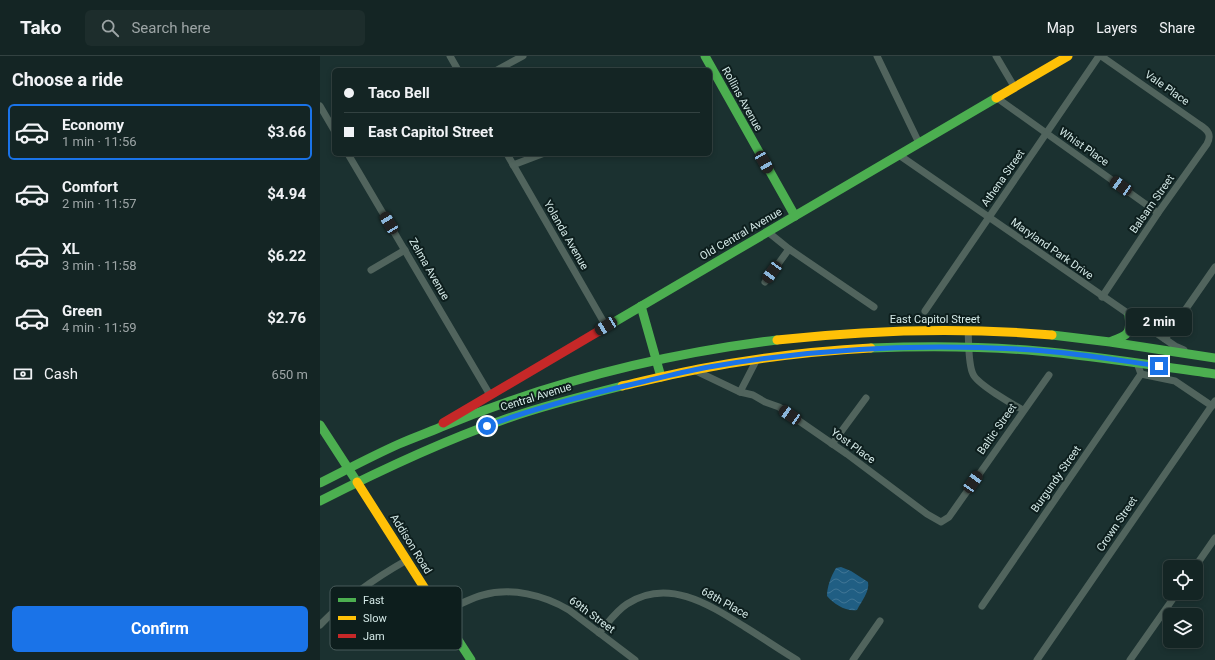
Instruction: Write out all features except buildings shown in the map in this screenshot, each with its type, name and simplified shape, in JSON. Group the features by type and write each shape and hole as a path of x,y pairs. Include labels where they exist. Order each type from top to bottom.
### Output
{"main road":[{"name":"Rollins Avenue","path":"705,56 712,68"},
{"name":"Old Central Avenue","path":"426,433 1068,56"},
{"name":"Rollins Avenue","path":"712,68 795,216"},
{"path":"641,306 661,377 757,359 794,354 854,349 932,347 1010,349 1062,353 1215,374"},
{"path":"1110,342 1124,337 1129,333 1129,315"},
{"name":"East Capitol Street","path":"656,360 784,339 846,333 912,330 968,330 1092,339 1215,358"},
{"name":"Central Avenue","path":"320,483 386,450 495,405 550,387 656,360"},
{"name":"Central Avenue","path":"320,501 422,452 502,421 575,398 661,377"},
{"name":"Addison Road","path":"320,425 423,586"},
{"name":"Addison Road","path":"462,647 471,660"}],"street":[{"path":"450,56 457,68"},
{"path":"501,68 523,56"},
{"path":"877,56 919,143"},
{"path":"996,56 1015,88"},
{"name":"Vale Place","path":"1100,56 1200,125"},
{"name":"Athena Street","path":"925,311 1100,56"},
{"name":"Whist Place","path":"997,98 1158,212"},
{"path":"320,106 332,127"},
{"name":"Balsam Street","path":"1102,297 1158,212 1209,140 1210,136 1208,131 1200,125"},
{"name":"Maryland Park Drive","path":"899,155 1102,297 1175,346 1196,355"},
{"name":"Zelma Avenue","path":"349,156 490,395"},
{"name":"Yolanda Avenue","path":"508,156 606,326"},
{"path":"513,165 537,156"},
{"path":"768,232 789,249 874,306"},
{"path":"765,282 789,249"},
{"path":"371,270 405,250"},
{"path":"1166,339 1215,267"},
{"path":"968,330 973,376 981,383 1023,410"},
{"path":"740,392 757,359"},
{"path":"1137,363 1141,374 1175,381 1213,403"},
{"name":"Yost Place","path":"694,370 740,392 753,395 779,408 832,444 932,518 941,522 949,517"},
{"name":"Burgundy Street","path":"982,606 1141,374"},
{"name":"Baltic Street","path":"949,517 1049,375"},
{"path":"832,444 866,398"},
{"name":"Crown Street","path":"1037,660 1213,403"},
{"path":"1200,560 1215,538"},
{"path":"366,586 407,560"},
{"name":"69th Street","path":"462,604 482,595 498,593 516,593 538,597 559,604 635,660"},
{"name":"68th Place","path":"599,633 615,614 636,599 657,594 680,594 704,602 797,660"},
{"path":"1130,660 1172,600"},
{"path":"320,625 330,615"},
{"path":"853,660 880,621"}],"water":[{"path":"841,567 851,571 868,582 868,589 857,610 849,610 840,607 827,596 832,574 836,568"}],"traffic: fast":[{"path":"705,56 712,68"},
{"path":"712,68 795,216"},
{"path":"599,331 996,98"},
{"path":"641,306 661,377"},
{"path":"1112,341 1122,337 1128,332 1130,326 1129,315"},
{"path":"1052,335 1215,358"},
{"path":"320,483 399,444 481,411 522,397 606,372 648,362 691,353 777,340"},
{"path":"871,348 954,347 1017,349 1126,361 1215,374"},
{"path":"320,501 410,458 479,429 547,406 622,386"},
{"path":"320,425 357,482"},
{"path":"462,646 471,660"}],"traffic: slow":[{"path":"996,98 1068,56"},
{"path":"777,340 845,334 949,330 1052,335"},
{"path":"622,386 689,371 763,358 871,348"},
{"path":"357,482 423,586"}],"traffic: jam":[{"path":"443,423 599,331"}],"route":[{"path":"487,426 543,407 608,389 694,370 776,356 830,351 932,347 1035,350 1159,366"}]}
